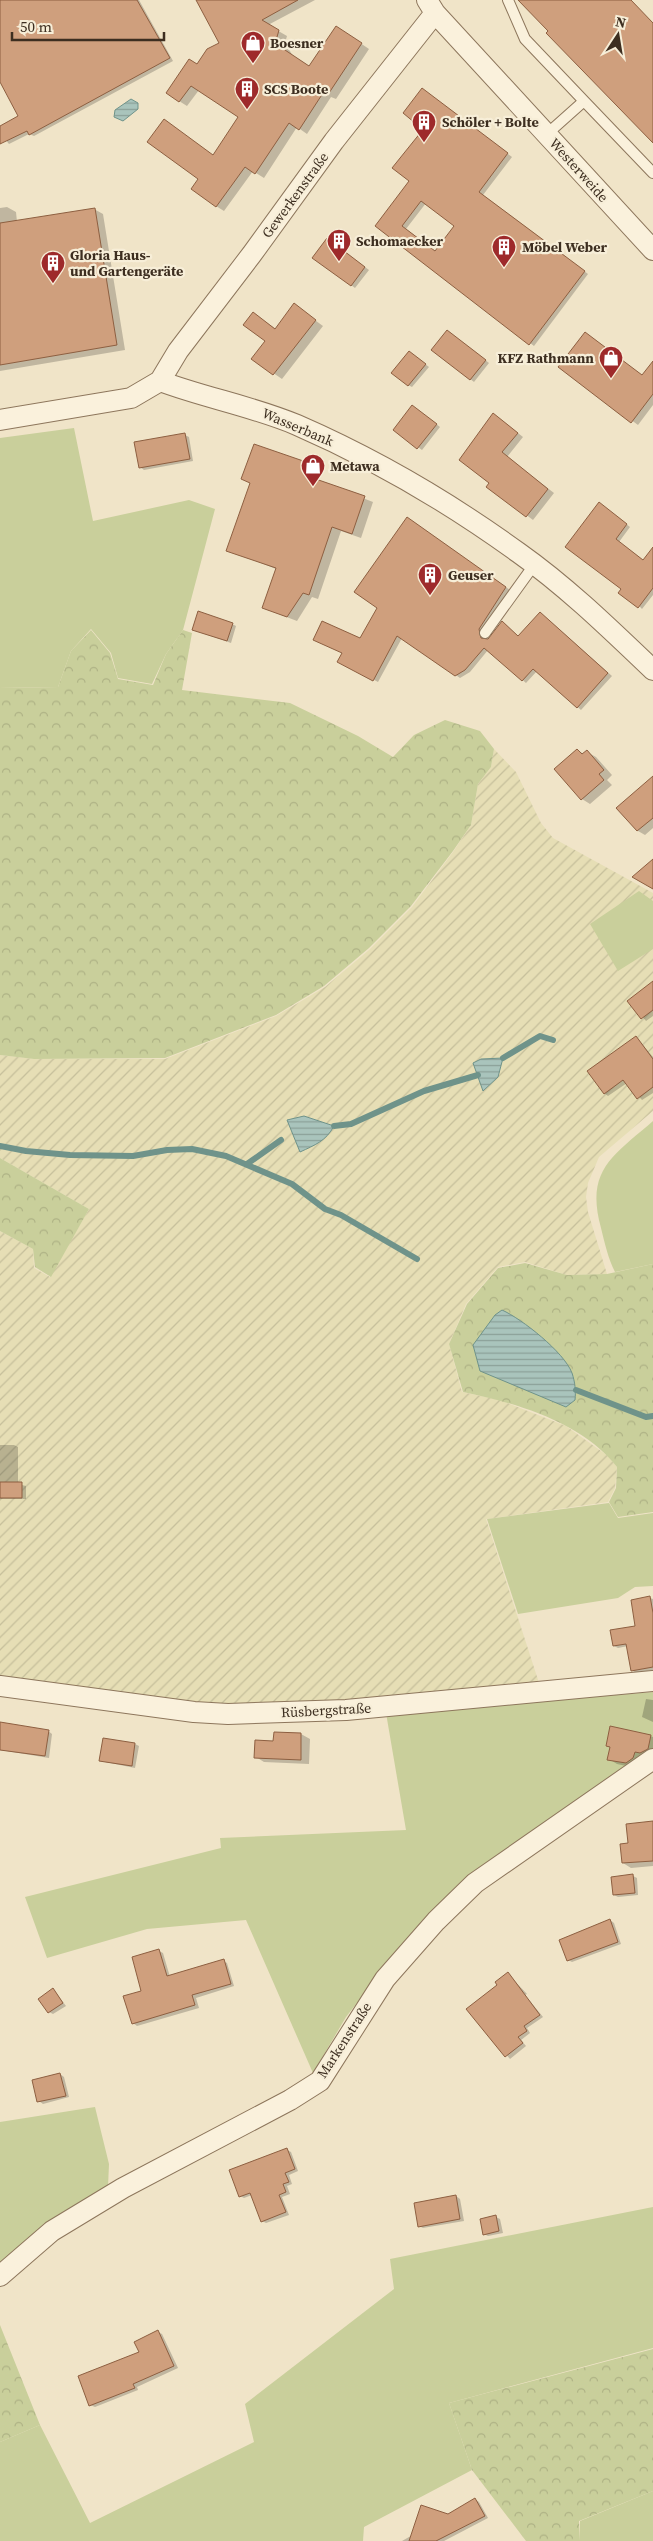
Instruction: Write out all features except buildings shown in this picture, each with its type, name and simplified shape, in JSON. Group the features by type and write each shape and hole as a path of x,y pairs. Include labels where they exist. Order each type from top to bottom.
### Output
{"street":[{"name":"Westerweide","path":"431,6 653,250"},
{"name":"Gewerkenstraße","path":"160,381 178,351 252,254 431,6"},
{"path":"0,420 131,398 160,381"},
{"name":"Wasserbank","path":"160,381 194,394 250,407 348,449 414,483 534,565 568,592 653,670"},
{"name":"Rüsbergstraße","path":"0,1686 194,1712 228,1714 346,1710 653,1681"},
{"name":"Markenstraße","path":"0,2276 52,2231 123,2188 290,2100 320,2081 385,1979 436,1921 475,1883 653,1759"}],"lane":[{"path":"508,0 525,39 653,173"},
{"path":"547,134 584,101"},
{"path":"485,633 534,565"}],"shaded area":[{"path":"494,749 516,772 541,823 553,838 653,893 653,1111 599,1157 588,1183 586,1197 588,1212 607,1274 567,1275 525,1262 498,1267 466,1304 449,1344 462,1392 500,1400 566,1426 608,1456 617,1467 615,1488 608,1502 486,1519 540,1686 307,1704 190,1705 0,1680 0,1231 33,1249 34,1268 50,1277 89,1209 0,1158 0,1055 34,1059 165,1059 276,1016 325,987 369,950 412,907 453,852 471,825 478,784 491,767"}],"green space":[{"path":"74,428 93,521 189,500 215,509 183,630 166,654 152,684 118,678 111,653 91,629 71,651 58,687 0,688 0,438"},
{"path":"91,630 110,653 118,679 153,685 166,654 183,630 192,633 182,690 290,703 358,736 393,757 414,735 445,720 480,731 494,749 491,767 478,784 471,825 411,906 369,948 324,986 276,1015 165,1058 34,1059 0,1055 0,688 58,687 71,651"},
{"path":"639,891 653,901 653,949 618,971 590,924"},
{"path":"653,1121 653,1264 615,1272 607,1251 597,1208 597,1192 600,1178 606,1166 615,1155"},
{"path":"0,1158 89,1209 51,1277 35,1267 33,1249 0,1231"},
{"path":"525,1263 567,1275 607,1274 653,1264 653,1512 618,1517 609,1502 616,1488 617,1467 603,1451 567,1426 526,1409 463,1392 449,1344 467,1304 498,1268"},
{"path":"609,1503 618,1518 653,1513 653,1586 635,1587 618,1598 518,1614 487,1519"},
{"path":"653,1692 653,1754 561,1817 373,1982 346,2017 313,2073 246,1920 147,1929 47,1958 25,1897 221,1848 220,1838 406,1830 386,1713"},
{"path":"95,2107 109,2164 108,2187 0,2272 0,2122"},
{"path":"653,2207 653,2348 449,2403 472,2470 364,2527 363,2541 0,2541 0,2442 40,2425 90,2523 254,2442 245,2404 394,2289 390,2259"},
{"path":"0,2325 40,2425 0,2442"},
{"path":"653,2349 653,2491 579,2521 580,2541 526,2541 472,2470 449,2403"},
{"path":"653,2491 653,2541 580,2541 580,2521"}],"water":[{"path":"131,99 138,103 138,109 123,121 114,117 115,110"},
{"path":"503,1058 498,1077 483,1091 473,1063 481,1059"},
{"path":"304,1116 334,1126 324,1139 300,1152 287,1120"},
{"path":"502,1310 542,1337 568,1365 574,1380 575,1400 566,1407 480,1371 473,1345 495,1315"}],"waterway":[{"path":"503,1058 540,1036 553,1040"},
{"path":"334,1126 351,1124 424,1091 478,1075"},
{"path":"247,1164 281,1140"},
{"path":"0,1146 26,1151 70,1155 133,1156 167,1150 192,1149 226,1156 292,1184 325,1209 341,1215 417,1259"},
{"path":"576,1390 646,1417 653,1416"}],"place":[{"name":"Boesner","path":"253,64"},
{"name":"SCS Boote","path":"247,110"},
{"name":"Schöler + Bolte","path":"424,143"},
{"name":"Schomaecker","path":"339,262"},
{"name":"Möbel Weber","path":"504,268"},
{"name":"Gloria Haus- und Gartengeräte","path":"53,284"},
{"name":"KFZ Rathmann","path":"611,379"},
{"name":"Metawa","path":"313,487"},
{"name":"Geuser","path":"430,596"}]}
